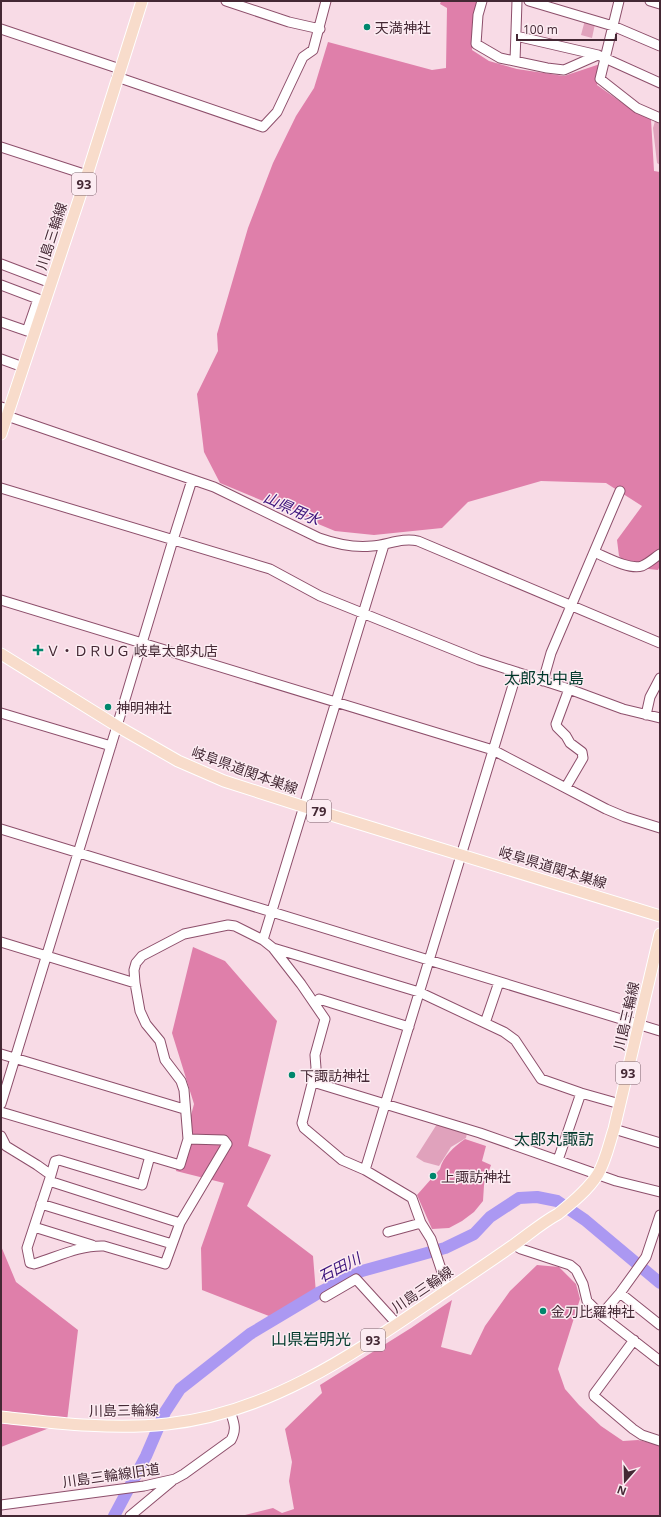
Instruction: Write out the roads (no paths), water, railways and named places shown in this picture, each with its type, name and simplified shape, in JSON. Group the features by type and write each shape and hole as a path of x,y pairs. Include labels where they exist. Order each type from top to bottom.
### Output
{"main road":[{"name":"川島三輪線","path":"1,434 6,411 23,367 87,175 142,1"},
{"name":"岐阜県道関本巣線","path":"1,654 117,726 178,761 224,781 660,916"},
{"name":"川島三輪線","path":"1,1417 97,1426 148,1426 199,1419 230,1412 281,1393 364,1346 558,1214 573,1202 598,1174 605,1158 614,1129 660,934"}],"street":[{"path":"226,1 289,22 320,29"},
{"path":"1,29 263,127 277,112 304,57 313,50 320,29 326,1"},
{"path":"482,1 478,15 476,44 500,58 564,70 602,57"},
{"path":"515,61 517,1"},
{"path":"529,1 613,26 660,46"},
{"path":"619,1 613,26 602,57 604,60 600,79 637,108 660,118"},
{"path":"650,1 660,4"},
{"path":"516,36 602,57 660,83"},
{"path":"1,147 87,175"},
{"path":"1,264 51,283"},
{"path":"1,285 38,299 27,331 1,322"},
{"path":"1,360 23,367"},
{"path":"6,411 214,487 325,540 341,545 358,546 384,545 411,539 418,541 660,636"},
{"path":"1,1104 192,480"},
{"path":"1,488 270,570 320,596 479,660 543,680 623,709 660,718"},
{"path":"543,680 551,653 620,492"},
{"path":"263,940 305,807 384,545"},
{"path":"594,552 625,565 634,567 641,566 660,554"},
{"path":"1,600 493,750 606,809 625,817 660,828"},
{"path":"573,603 660,643"},
{"path":"365,1170 516,672"},
{"path":"646,715 650,697 660,678"},
{"path":"566,787 583,758 582,752 570,743 556,724 569,689"},
{"path":"1,713 111,746"},
{"path":"1,829 660,1031"},
{"path":"1,1112 180,1165 188,1138 184,1109 184,1090 181,1081 165,1060 160,1041 146,1024 140,1011 134,970 136,963 139,960 157,948 184,934 228,925 235,926 263,940 273,948 301,984 325,1019 315,1055 316,1068 302,1123 304,1128 342,1160 365,1170 412,1198 421,1223 431,1239 448,1290"},
{"path":"1,942 135,983"},
{"path":"273,948 419,992 504,1032 515,1040 541,1079 581,1093 620,1104"},
{"path":"485,1024 499,982"},
{"path":"319,999 409,1027"},
{"path":"1,1054 184,1109"},
{"path":"313,1082 480,1132 616,1181 660,1192"},
{"path":"558,1160 581,1093"},
{"path":"614,1129 660,1143"},
{"path":"1,1136 6,1146 37,1165 50,1178 180,1223"},
{"path":"150,1156 142,1185 59,1160 55,1161 27,1248 30,1263 34,1264 84,1247 104,1246 165,1264 180,1223 226,1144 224,1140 188,1138"},
{"path":"41,1204 172,1244"},
{"path":"601,1315 635,1274 646,1257 660,1215"},
{"path":"388,1232 421,1223"},
{"path":"34,1227 94,1246"},
{"path":"514,1245 521,1249 570,1265 576,1270 583,1284 587,1301 601,1315 660,1361"},
{"path":"325,1297 356,1279 397,1324"},
{"path":"620,1293 660,1325"},
{"path":"634,1340 594,1396 633,1429 642,1435 660,1441"},
{"name":"川島三輪線旧道","path":"1,1505 144,1486 175,1479 231,1440 235,1433 235,1426 230,1412"},
{"path":"130,1516 175,1479"}],"waterway":[{"name":"石田川","path":"114,1516 146,1456 165,1412 180,1389 250,1334 320,1292 362,1271 445,1248 474,1234 490,1217 519,1198 537,1197 557,1201 585,1220 660,1283"}],"place":[{"name":"天満神社","path":"367,27"},
{"name":"Ｖ・ＤＲＵＧ 岐阜太郎丸店","path":"38,650"},
{"name":"神明神社","path":"108,707"},
{"name":"下諏訪神社","path":"292,1075"},
{"name":"上諏訪神社","path":"433,1176"},
{"name":"金刀比羅神社","path":"543,1311"}],"district":[{"name":"太郎丸中島","path":"544,678"},
{"name":"太郎丸諏訪","path":"554,1139"},
{"name":"山県岩明光","path":"311,1339"}],"water label":[{"name":"山県用水","path":"292,508"}]}
